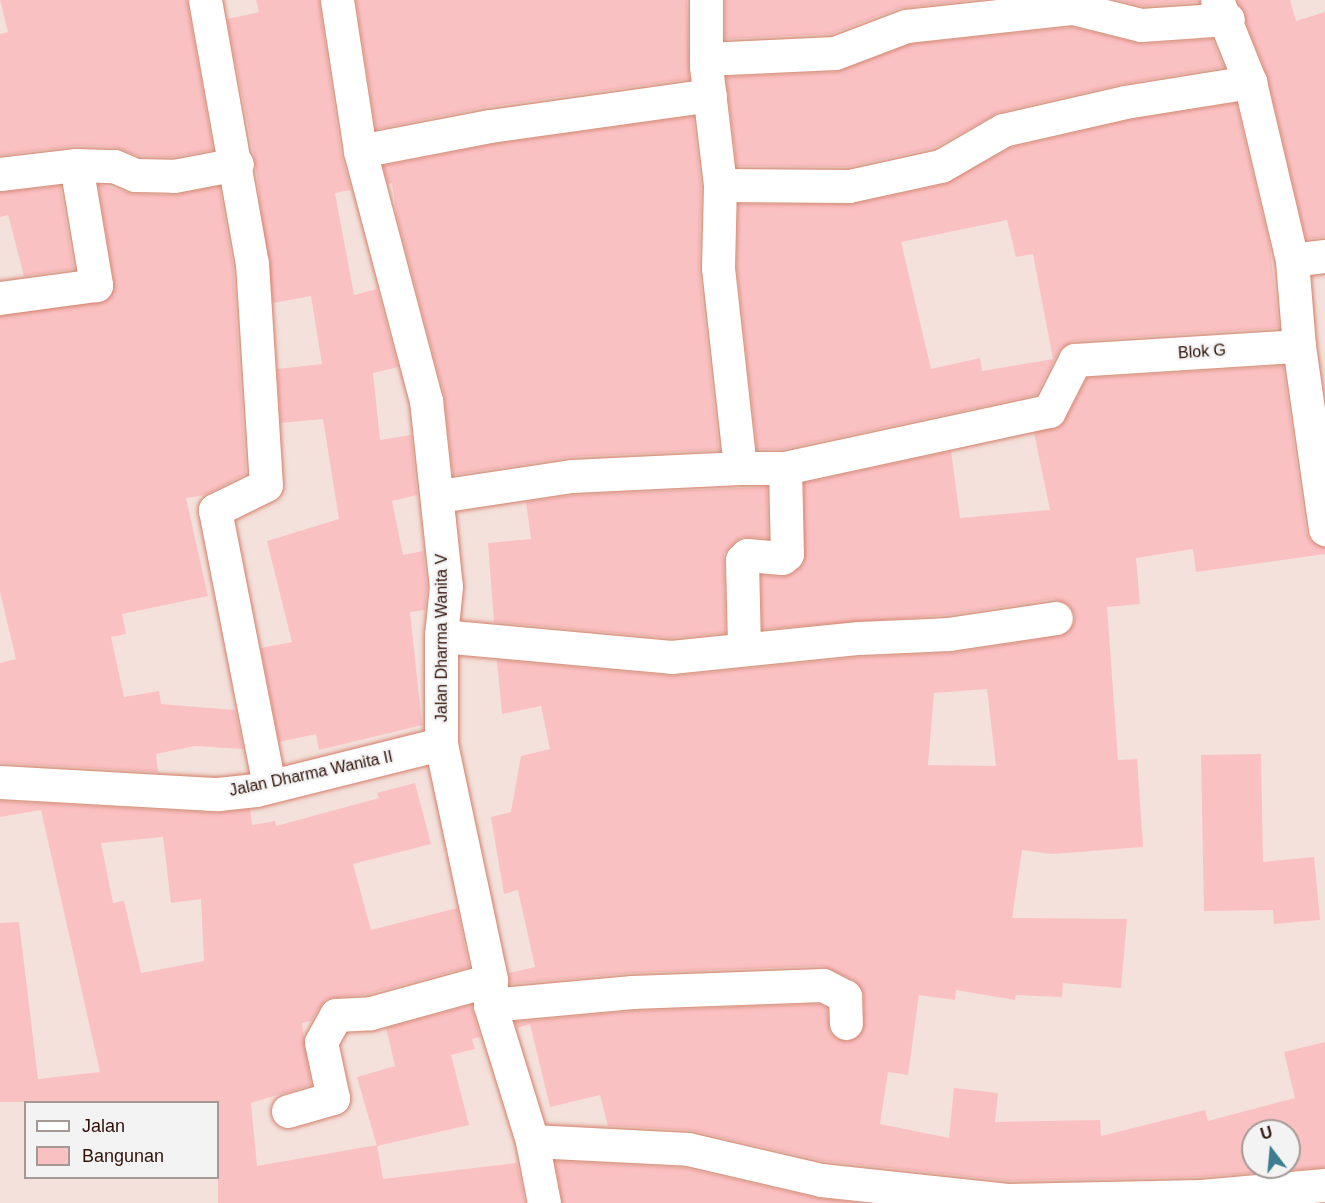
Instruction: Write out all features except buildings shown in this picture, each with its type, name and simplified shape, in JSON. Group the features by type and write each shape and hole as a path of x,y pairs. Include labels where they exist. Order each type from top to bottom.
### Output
{"street":[{"path":"205,0 237,164 252,263 266,485 215,510 269,786"},
{"name":"Jalan Dharma Wanita V","path":"337,0 360,151 426,400 439,496 446,586 441,636 441,744 490,993 532,1141 544,1203"},
{"path":"706,0 706,59 720,185 718,267 740,468"},
{"path":"706,59 835,53 906,26 1073,8 1141,25 1222,10 1250,82 1292,260 1299,346 1325,529"},
{"path":"720,185 849,186 941,166 1003,130 1125,102 1250,82"},
{"path":"360,151 490,126 710,95"},
{"path":"0,174 76,165 114,166 135,174 174,176 237,164"},
{"path":"0,298 96,285 76,165"},
{"path":"1292,260 1325,256"},
{"name":"Blok G","path":"785,468 1049,411 1075,360 1299,346"},
{"path":"439,496 572,476 785,468 787,554 782,558 747,555 742,560 744,649"},
{"path":"441,636 671,657 744,649 949,634 1056,618"},
{"name":"Jalan Dharma Wanita II","path":"0,782 218,794 269,786 441,744"},
{"path":"288,1111 332,1100 321,1042 336,1015 371,1013 490,993 632,992 823,985 845,996 846,1023"},
{"path":"532,1141 688,1149 821,1180 1007,1200 1201,1196 1325,1185"}]}
